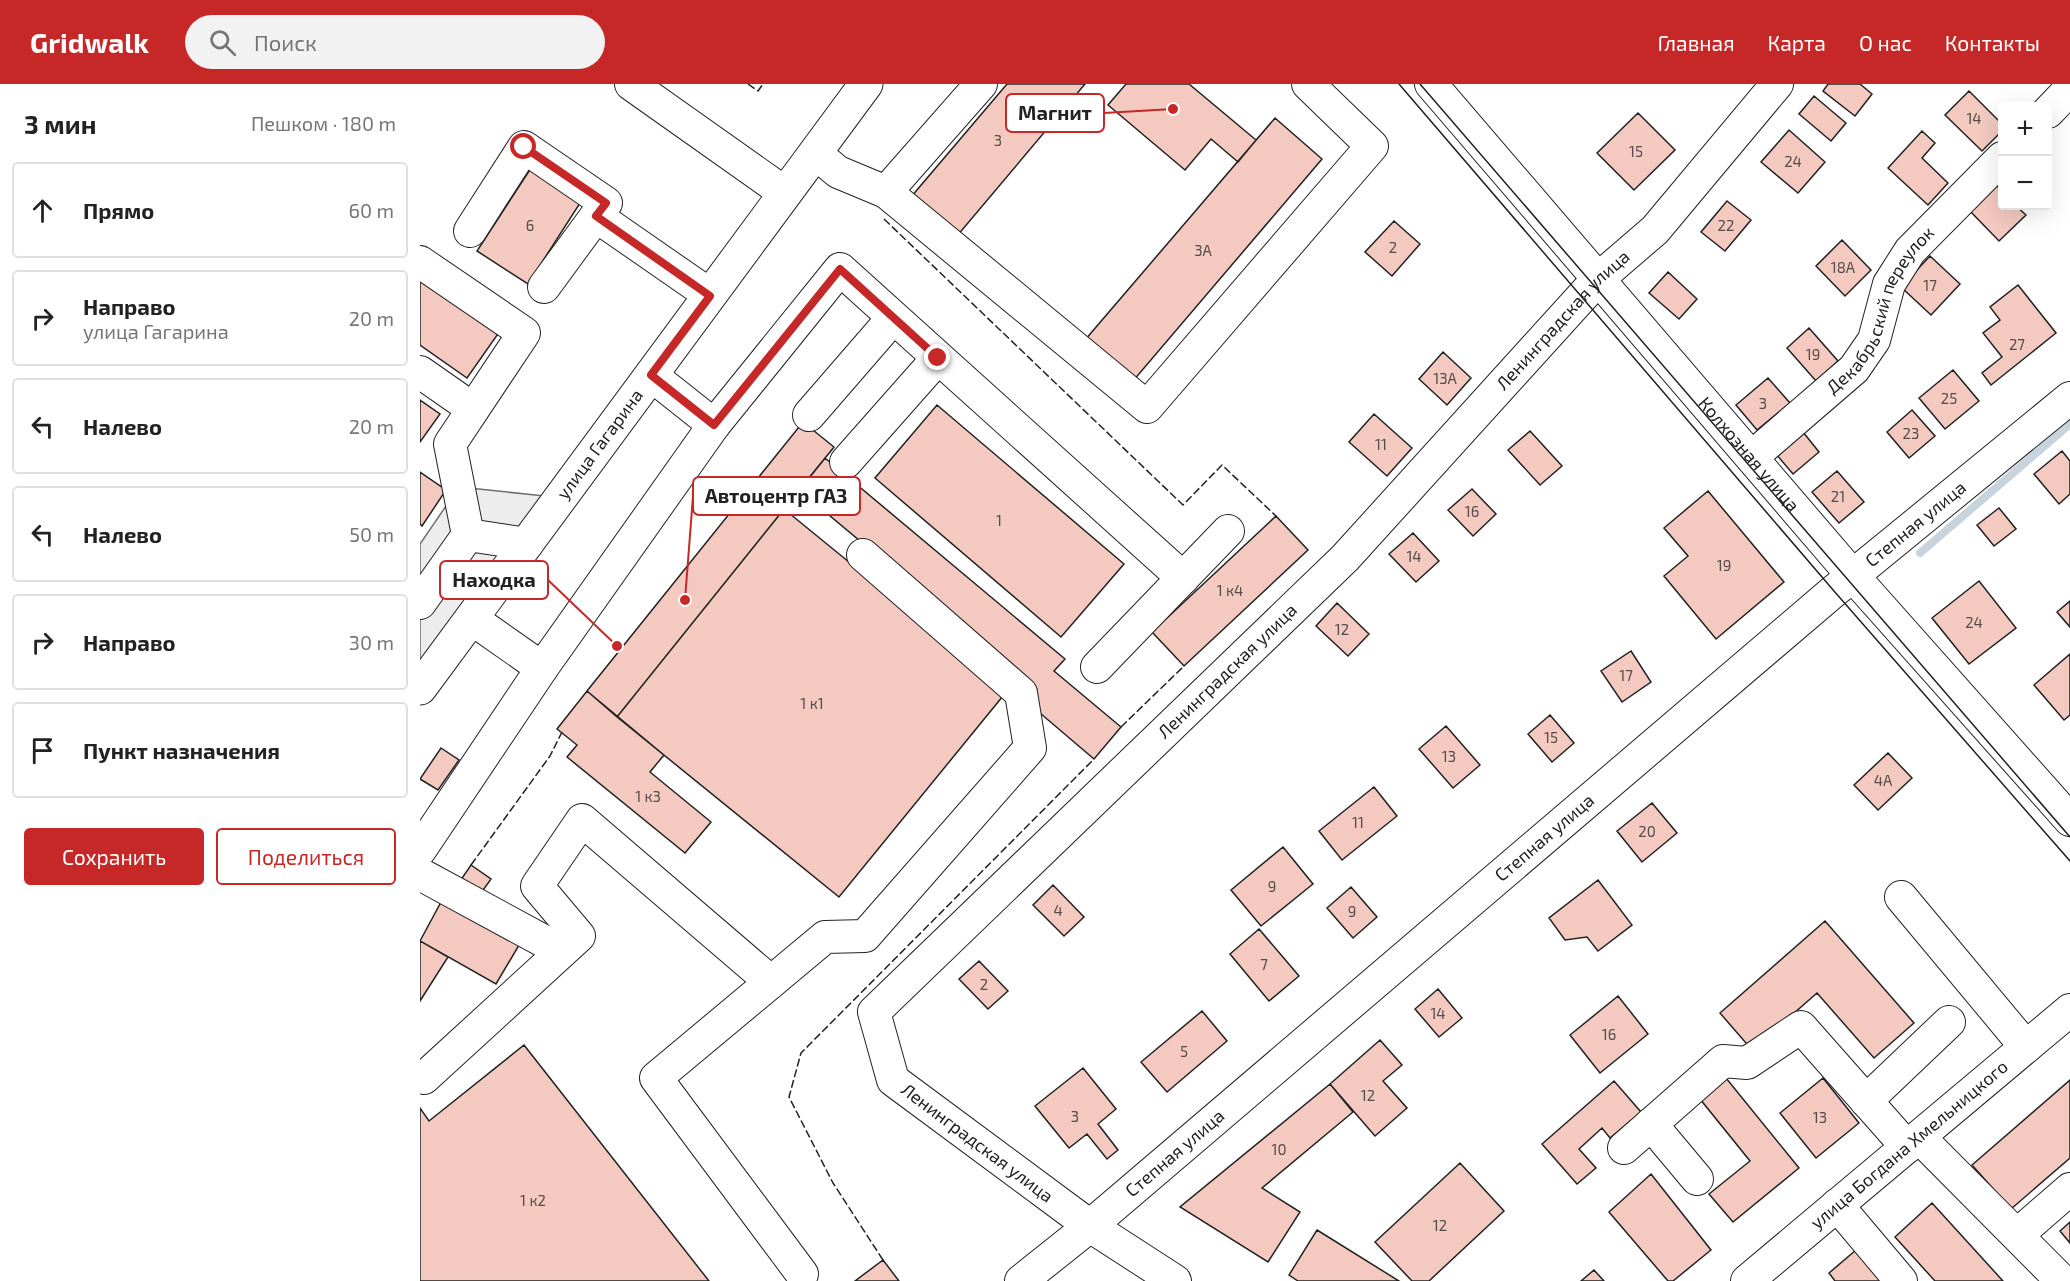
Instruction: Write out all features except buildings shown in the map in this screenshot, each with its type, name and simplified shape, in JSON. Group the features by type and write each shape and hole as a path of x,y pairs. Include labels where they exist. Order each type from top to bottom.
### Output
{"main road":[{"name":"улица Гагарина","path":"420,688 866,84"}],"street":[{"path":"631,84 785,193"},
{"path":"886,192 981,84"},
{"path":"815,153 838,172 886,192 1147,407 1372,146 1308,84"},
{"name":"Колхозная улица","path":"1431,84 1753,456 1853,576 2070,820"},
{"name":"Ленинградская улица","path":"1090,1226 893,1080 874,1012 1345,558 1598,279 1655,230 1777,84"},
{"path":"2052,108 2070,89"},
{"path":"470,231 524,147 606,203 543,287"},
{"name":"Декабрьский переулок","path":"1753,456 1854,369 1874,340 1889,284 1910,252 1998,162"},
{"path":"596,216 710,296"},
{"path":"420,262 524,333 450,444 468,535 420,603"},
{"path":"420,850 542,668 714,425 840,269 1183,578"},
{"path":"809,415 894,318"},
{"path":"846,462 938,358"},
{"path":"420,372 473,409"},
{"path":"651,375 714,425"},
{"name":"Степная улица","path":"1021,1281 1090,1226 1853,576 2070,398"},
{"path":"1097,667 1228,531"},
{"path":"468,535 527,544"},
{"path":"802,1274 656,1078 825,937 865,936 1030,748 1021,693 863,555"},
{"path":"472,619 542,668"},
{"path":"424,1078 579,936 537,886 582,820 771,982"},
{"path":"420,874 562,951"},
{"path":"1901,897 2026,1047"},
{"name":"улица Богдана Хмельницкого","path":"1747,1281 2070,1010"},
{"path":"1866,1101 1949,1022"},
{"path":"1624,1148 1723,1061 1747,1063 1801,1027 1866,1101 2017,1235 2062,1281"},
{"path":"1651,1124 1697,1179"},
{"path":"2017,1235 2070,1189"},
{"path":"1837,1205 1901,1281"},
{"path":"1090,1226 1175,1281"}],"shaded area":[{"path":"459,487 545,496 420,665 420,544"}],"waterway":[{"path":"1920,553 2070,424"}],"tram line":[{"path":"1399,84 1834,591 2070,861"},
{"path":"1420,84 2070,837"}],"fence":[{"path":"748,84 758,91 763,84"},
{"path":"884,219 1183,505 1222,465 1276,516"},
{"path":"1121,727 1184,666"},
{"path":"471,865 550,756 562,732"},
{"path":"883,1260 833,1183 789,1097 801,1053 1094,759"}],"place":[{"name":"Магнит","path":"1173,109"},
{"name":"Автоцентр ГАЗ","path":"685,600"},
{"name":"Находка","path":"617,646"}],"route":[{"path":"524,147 606,203 596,216 710,296 651,375 714,425 840,269 938,358"}]}
